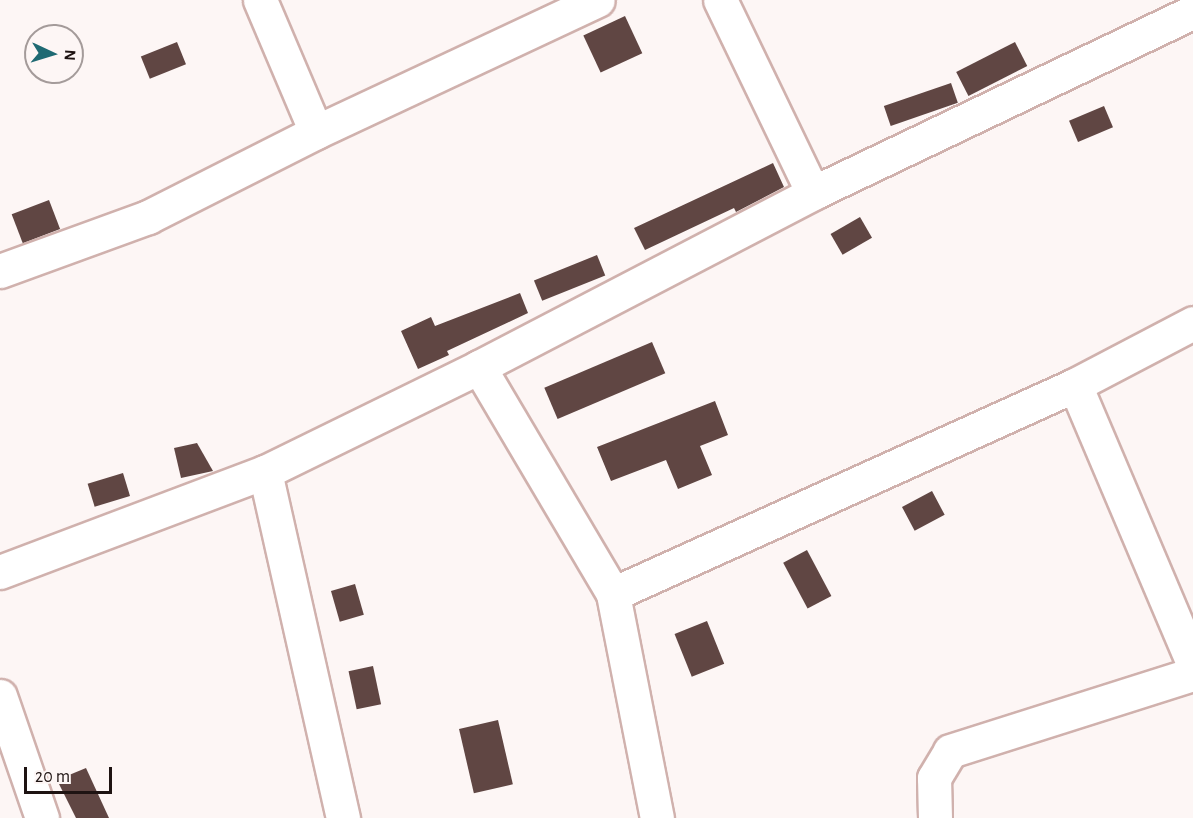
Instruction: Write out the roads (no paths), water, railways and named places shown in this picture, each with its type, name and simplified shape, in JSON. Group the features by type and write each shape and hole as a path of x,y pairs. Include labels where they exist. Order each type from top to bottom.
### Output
{"street":[{"path":"260,0 316,132"},
{"path":"0,271 148,217 316,132 598,0"},
{"path":"720,0 813,193"},
{"path":"0,572 265,472 479,367 813,193 1193,12"},
{"path":"613,594 1075,385 1193,323"},
{"path":"479,367 613,594 657,818"},
{"path":"1075,385 1193,663"},
{"path":"265,472 344,818"},
{"path":"935,818 934,778 950,752 1193,674"},
{"path":"0,696 42,818"}]}
